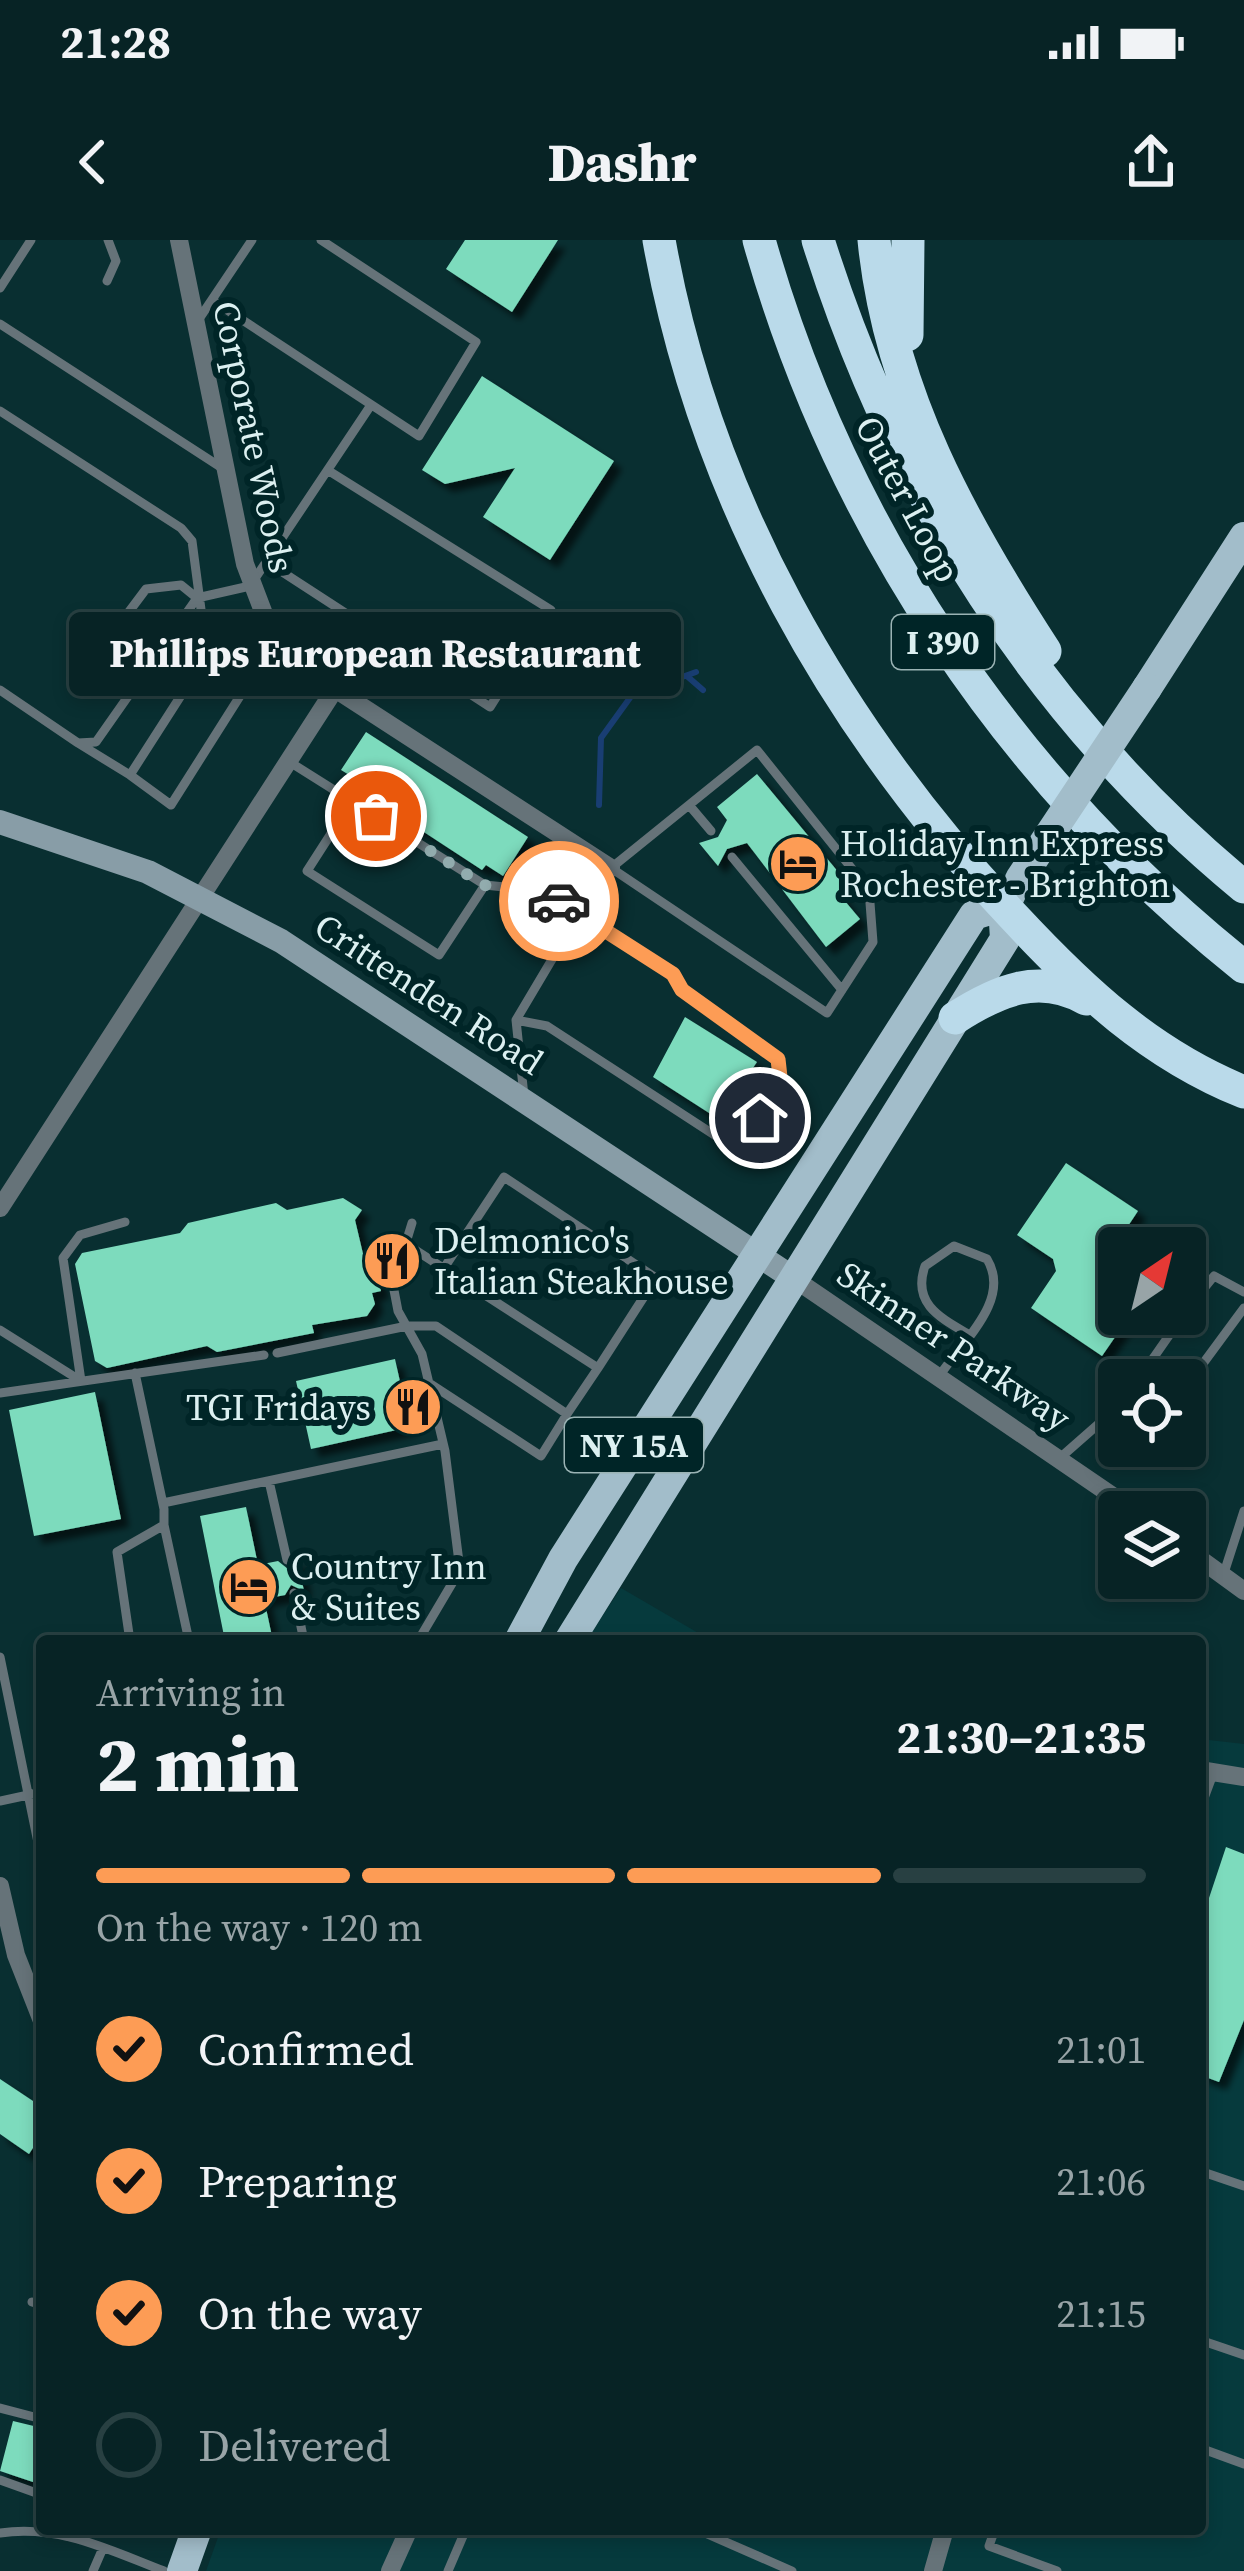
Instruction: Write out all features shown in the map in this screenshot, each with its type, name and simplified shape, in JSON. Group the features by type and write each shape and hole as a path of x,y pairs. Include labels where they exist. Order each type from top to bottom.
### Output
{"highway":[{"path":"659,240 710,432 794,619 882,762 1012,892 1123,1024"},
{"name":"Outer Loop","path":"759,240 839,457 886,550 950,653 1080,815 1166,901 1244,967"},
{"name":"Outer Loop","path":"818,240 891,432 991,610 1118,770 1244,886"},
{"path":"874,240 891,341 911,408 1026,622 1082,704 1146,784 1244,886"},
{"path":"908,240 904,294 913,369 961,508"},
{"path":"955,1018 1004,991 1038,985 1072,992 1172,1058 1244,1092"}],"main road":[{"name":"NY 15A","path":"522,1635 562,1559 974,915 1012,892 1244,537"},
{"path":"955,1018 1005,938 1012,892"},
{"name":"NY 15A","path":"573,1635 955,1018"},
{"path":"182,2571 195,2535"}],"street":[{"name":"Corporate Woods","path":"179,240 250,586 284,648 335,688 611,868"},
{"path":"0,1208 335,688"},
{"name":"Crittenden Road","path":"0,822 104,853 200,896 347,981 793,1277"},
{"name":"Skinner Parkway","path":"793,1277 1108,1491"},
{"path":"1206,1563 1244,1592"},
{"path":"1206,1771 1244,1777"},
{"path":"0,1886 16,1955 36,2006"},
{"path":"390,2571 406,2535"},
{"path":"933,2571 943,2535"}],"lane":[{"path":"0,288 31,240"},
{"path":"107,280 116,261 109,240"},
{"path":"196,323 252,240"},
{"path":"212,300 419,436 476,342 321,240"},
{"path":"0,324 226,471"},
{"path":"78,742 95,742 197,598 250,586 270,564 370,406"},
{"path":"0,411 181,528 192,542 207,655 130,775"},
{"path":"270,564 490,707 551,610 329,471"},
{"path":"137,684 115,667 116,629 146,589 181,585 197,598"},
{"path":"0,691 171,805 254,674 206,643"},
{"path":"524,1099 516,1020 579,914 611,868 758,750 868,890 873,942 827,1013 611,868"},
{"path":"288,761 484,885 542,891 673,974 682,990 778,1059 781,1086 739,1151 547,1026 516,1020"},
{"path":"352,801 308,871 439,955 484,885"},
{"path":"689,805 711,832"},
{"path":"732,857 842,990"},
{"path":"429,1384 541,1456 656,1278 504,1177 444,1268"},
{"path":"81,1381 63,1258 80,1235 125,1222"},
{"path":"412,1223 393,1285 422,1354 443,1444 460,1570 422,1635"},
{"path":"406,1244 598,1368"},
{"path":"940,1375 988,1307 996,1283 987,1259 954,1246 925,1266 921,1289 931,1311 968,1334"},
{"path":"1206,1286 1214,1276 1244,1292"},
{"path":"1206,1360 1244,1308"},
{"path":"278,1353 407,1326 436,1326 567,1414"},
{"path":"0,1330 81,1381"},
{"path":"0,1393 264,1354"},
{"path":"135,1373 188,1635"},
{"path":"1061,1456 1098,1424"},
{"path":"163,1503 443,1444"},
{"path":"269,1481 286,1560"},
{"path":"1223,1576 1244,1511"},
{"path":"129,1635 117,1552 164,1525"},
{"path":"293,1593 303,1635"},
{"path":"0,1657 36,1831"},
{"path":"0,1802 36,1793"},
{"path":"1206,2173 1244,2186"},
{"path":"1206,2342 1244,2355"},
{"path":"0,2408 36,2417"},
{"path":"1206,2450 1244,2464"},
{"path":"0,2480 36,2493"},
{"path":"0,2533 36,2528"},
{"path":"59,2535 164,2571"},
{"path":"448,2571 463,2535"},
{"path":"710,2535 792,2571"},
{"path":"993,2535 989,2546 1057,2571"},
{"path":"93,2571 103,2548"}],"shaded area":[{"path":"621,1588 701,1635 590,1635"},
{"path":"1206,1740 1244,1744 1244,2571 206,2571 219,2535 1206,2535"}],"building":[{"path":"465,240 558,240 512,312 446,269"},
{"path":"482,376 614,461 550,560 483,517 515,468 445,484 422,470"},
{"path":"366,732 528,837 503,876 486,865 482,870 355,787 359,781 341,770"},
{"name":"Holiday Inn Express Rochester - Brighton","path":"757,774 849,885 839,894 860,919 826,947 747,843 727,849 718,866 699,843 718,837 727,820 717,807"},
{"path":"685,1017 757,1062 740,1087 747,1092 720,1120 653,1077"},
{"path":"1066,1163 1138,1211 1127,1227 1098,1227 1098,1335 1116,1335 1102,1356 1031,1308 1056,1271 1053,1259 1017,1235"},
{"path":"343,1198 362,1210 355,1220 368,1275 377,1274 381,1291 372,1293 375,1304 367,1316 312,1325 314,1333 217,1352 207,1346 107,1368 95,1361 75,1264 82,1253 180,1233 188,1223 276,1203 287,1210"},
{"path":"395,1359 410,1427 311,1449 296,1381"},
{"path":"95,1392 121,1519 34,1536 9,1410"},
{"path":"246,1507 258,1565 278,1561 288,1569 297,1557 304,1591 291,1585 285,1595 264,1599 272,1635 224,1635 200,1516"},
{"path":"1226,1847 1244,1854 1244,2020 1219,2082 1206,2077 1206,1907"},
{"path":"0,2079 36,2103 36,2143 29,2154 0,2134"},
{"path":"13,2421 36,2427 36,2483 0,2471"}],"waterway":[{"path":"599,805 601,738 632,695 696,672"},
{"path":"688,677 703,690"},
{"path":"561,687 588,696 632,695"}],"way so far":[{"path":"376,816 484,885 542,891 559,901"}],"place":[{"name":"Phillips European Restaurant","path":"376,816"},
{"name":"Holiday Inn Express Rochester - Brighton","path":"798,864"},
{"name":"Delmonico's Italian Steakhouse","path":"392,1261"},
{"name":"TGI Fridays","path":"413,1407"},
{"name":"Country Inn & Suites","path":"249,1587"}],"route":[{"path":"559,901 673,974 682,990 778,1059 781,1086 760,1118"}]}
